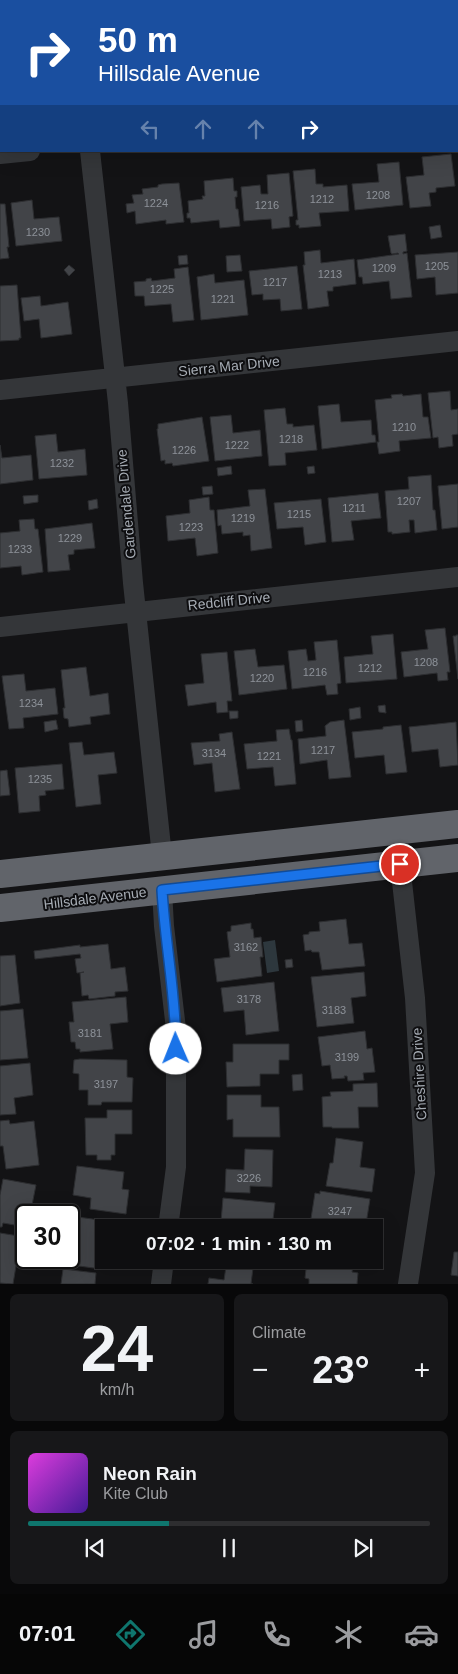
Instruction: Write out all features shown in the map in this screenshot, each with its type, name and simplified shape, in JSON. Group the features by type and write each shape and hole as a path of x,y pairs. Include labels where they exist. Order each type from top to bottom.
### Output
{"highway":[{"path":"0,874 458,824"},
{"path":"162,890 166,881 180,871 205,867 215,851"},
{"path":"103,898 115,877 145,874 157,866 162,856"},
{"name":"Hillsdale Avenue","path":"0,908 458,858"}],"street":[{"path":"0,154 20,152"},
{"name":"Gardendale Drive","path":"90,152 115,378 136,612 162,856"},
{"name":"Sierra Mar Drive","path":"0,390 458,341"},
{"name":"Redcliff Drive","path":"0,627 458,577"},
{"name":"Cheshire Drive","path":"400,864 415,998 425,1174 408,1284"},
{"path":"162,890 164,926 176,1029 176,1167 169,1219"},
{"path":"161,1284 163,1269"}],"shaded area":[{"path":"275,940 279,971 267,973 263,942"}],"building":[{"path":"451,154 455,186 436,188 436,192 429,193 431,206 410,208 406,177 424,175 422,157"},
{"path":"399,162 403,205 355,210 352,184 379,182 377,164"},
{"path":"315,169 316,184 323,184 323,187 347,185 349,211 319,213 321,226 299,228 299,225 296,225 296,220 298,220 293,171"},
{"path":"289,173 293,216 289,217 290,227 272,229 271,219 244,221 241,187 260,185 261,194 268,194 267,175"},
{"path":"233,178 234,191 237,191 237,197 235,197 236,209 238,209 240,226 220,228 219,220 191,223 190,218 187,218 187,213 189,213 188,201 203,199 202,196 205,196 204,181"},
{"path":"179,183 184,222 166,224 166,220 136,224 135,211 127,213 126,204 134,203 132,195 143,194 142,189 158,187 158,185 162,184"},
{"path":"32,200 34,219 59,217 62,241 16,246 11,203"},
{"path":"0,204 5,204 9,258 0,259"},
{"path":"440,225 442,237 431,239 429,227"},
{"path":"405,234 407,251 403,252 403,254 407,253 412,297 391,299 389,281 363,284 362,277 359,277 357,260 399,254 391,253 388,236"},
{"path":"320,250 321,263 354,259 356,284 333,287 333,291 327,291 329,306 308,309 303,265 305,265 304,252"},
{"path":"458,252 458,293 436,295 435,277 417,279 415,255"},
{"path":"187,255 188,264 179,265 178,256"},
{"path":"240,255 242,271 227,272 226,256"},
{"path":"69,265 75,270 69,276 64,270"},
{"path":"297,266 302,309 281,311 280,299 263,300 263,294 252,295 249,271"},
{"path":"188,267 194,320 173,322 171,304 145,306 144,296 135,296 134,282 146,281 146,279 151,278 152,281 175,278 174,269"},
{"path":"214,274 215,283 244,280 248,315 201,320 197,277"},
{"path":"17,285 21,338 19,340 0,341 0,286"},
{"path":"40,296 41,306 68,302 72,334 41,338 39,319 24,321 21,298"},
{"path":"450,391 451,410 458,409 458,434 452,435 453,446 439,448 438,437 433,438 428,393"},
{"path":"402,394 403,396 421,394 423,417 428,417 431,438 399,441 400,451 379,454 375,400 392,398 391,395"},
{"path":"339,404 341,422 371,420 372,435 375,435 376,442 322,449 318,406"},
{"path":"285,408 287,424 293,424 293,427 314,425 317,450 285,453 286,465 269,466 264,410"},
{"path":"231,415 233,433 260,430 262,456 215,461 210,417"},
{"path":"202,417 209,461 173,466 172,463 165,464 165,460 161,461 158,424"},
{"path":"56,434 58,452 85,449 87,475 39,479 35,436"},
{"path":"0,445 2,458 31,455 33,480 0,484"},
{"path":"231,466 232,474 218,476 217,468"},
{"path":"314,466 315,473 308,474 307,467"},
{"path":"431,475 433,510 435,510 437,530 415,533 414,520 409,520 410,532 392,534 392,532 388,532 385,491 409,489 408,477"},
{"path":"458,484 458,527 442,529 438,486"},
{"path":"212,486 213,494 203,495 202,487"},
{"path":"265,489 272,548 251,551 250,535 243,536 243,532 222,534 221,525 218,526 217,510 250,506 248,490"},
{"path":"378,493 381,518 351,521 354,540 332,542 328,498"},
{"path":"38,495 38,502 24,504 23,496"},
{"path":"209,497 210,510 214,510 218,553 197,556 195,538 168,541 166,516 190,513 189,500"},
{"path":"97,499 98,508 89,510 88,501"},
{"path":"321,499 326,542 305,545 303,527 277,529 274,503"},
{"path":"34,519 35,529 38,529 43,572 22,575 21,566 0,568 0,533 20,531 19,520"},
{"path":"92,523 95,548 74,550 74,554 68,555 70,570 48,572 45,529"},
{"path":"445,628 450,672 447,672 448,680 438,681 437,673 404,677 401,652 428,649 425,630"},
{"path":"393,634 397,679 346,683 344,657 373,654 371,636"},
{"path":"458,635 458,679 453,636"},
{"path":"337,640 341,683 337,684 338,694 327,695 325,685 292,689 288,651 306,649 308,661 316,660 314,642"},
{"path":"255,649 258,667 284,665 287,689 239,695 234,651"},
{"path":"227,652 232,701 227,701 228,712 217,713 216,702 188,706 185,685 204,683 201,654"},
{"path":"86,667 90,696 108,693 110,714 90,717 91,724 69,727 68,719 64,718 63,708 65,708 61,670"},
{"path":"24,674 26,691 55,688 58,714 23,718 24,728 9,729 2,676"},
{"path":"385,705 386,713 379,712 378,706"},
{"path":"360,707 361,718 350,720 349,709"},
{"path":"229,711 238,711 238,718 230,719"},
{"path":"56,720 58,729 45,732 44,722"},
{"path":"302,720 303,731 296,732 295,721"},
{"path":"344,720 351,777 329,779 327,760 300,764 298,739 326,736 325,726 330,722"},
{"path":"456,722 458,765 440,767 438,749 412,752 409,727"},
{"path":"401,725 407,772 386,774 384,755 355,758 352,732"},
{"path":"289,729 292,740 296,784 275,786 273,767 247,769 244,744 277,741 276,730"},
{"path":"232,732 240,789 215,792 212,763 194,765 191,743 220,741 219,734"},
{"path":"82,742 84,755 114,752 117,773 98,775 101,804 76,807 69,743"},
{"path":"62,764 64,789 45,791 46,795 39,796 40,811 19,813 15,768"},
{"path":"7,770 10,795 0,796 0,771"},
{"path":"346,919 349,944 362,943 365,966 322,970 319,952 305,951 303,935 309,934 309,932 320,931 319,922"},
{"path":"251,923 254,938 261,937 263,957 260,957 262,976 217,982 214,959 230,957 227,932 231,931 231,926"},
{"path":"108,944 111,969 125,967 128,991 115,992 115,996 89,999 88,995 82,996 80,973 84,972 77,973 75,959 81,958 80,954 35,959 34,951 80,945 80,947"},
{"path":"15,955 20,1003 0,1006 0,956"},
{"path":"292,959 293,967 286,968 285,960"},
{"path":"364,972 366,996 351,998 354,1023 317,1027 311,977"},
{"path":"274,982 279,1031 246,1035 244,1010 224,1012 221,988"},
{"path":"126,997 128,1022 110,1024 113,1049 80,1052 80,1049 76,1049 75,1042 71,1042 69,1022 74,1022 72,1002"},
{"path":"23,1009 28,1058 0,1060 0,1011"},
{"path":"365,1031 367,1049 372,1048 375,1072 363,1073 364,1080 348,1081 347,1076 344,1076 345,1078 332,1079 330,1065 322,1066 318,1037"},
{"path":"233,1044 289,1044 289,1060 279,1060 279,1074 260,1074 260,1086 227,1087 226,1062 233,1062"},
{"path":"74,1060 127,1060 127,1077 133,1078 132,1102 102,1102 101,1105 88,1105 88,1090 79,1090 79,1074 73,1073"},
{"path":"30,1063 33,1095 14,1098 16,1114 0,1115 0,1066"},
{"path":"302,1074 303,1090 293,1091 292,1075"},
{"path":"377,1083 378,1107 358,1107 359,1128 323,1127 322,1097 331,1096 330,1092 353,1091 353,1084"},
{"path":"227,1095 261,1095 261,1107 279,1107 280,1137 233,1137 233,1119 227,1120"},
{"path":"107,1110 132,1110 132,1134 115,1134 115,1155 111,1155 111,1160 97,1160 97,1155 86,1155 85,1118 107,1118"},
{"path":"9,1120 10,1124 34,1121 39,1165 6,1169 3,1146 0,1146 0,1121"},
{"path":"336,1138 363,1142 360,1167 375,1169 372,1192 326,1186 330,1163 333,1163"},
{"path":"245,1149 273,1150 272,1187 250,1186 250,1193 225,1192 226,1169 244,1170"},
{"path":"77,1166 124,1172 122,1189 129,1190 126,1214 90,1209 91,1198 73,1195"},
{"path":"3,1179 36,1185 32,1204 15,1204 15,1225 3,1223 2,1227 0,1227 0,1195"},
{"path":"320,1191 370,1199 367,1219 311,1219 315,1193 320,1194"},
{"path":"223,1198 275,1203 273,1219 221,1219"},
{"path":"80,1217 95,1219 95,1268 80,1266"},
{"path":"0,1233 15,1235 16,1269 13,1284 0,1283"},
{"path":"454,1252 458,1252 458,1276 451,1275"},
{"path":"63,1269 96,1273 95,1284 61,1284"},
{"path":"226,1269 253,1269 251,1284 208,1284 209,1278 224,1280"},
{"path":"306,1269 352,1269 352,1272 358,1273 357,1284 309,1284 309,1279 305,1278"}],"route":[{"path":"176,1049 176,1029 164,926 162,890 400,864"}]}
